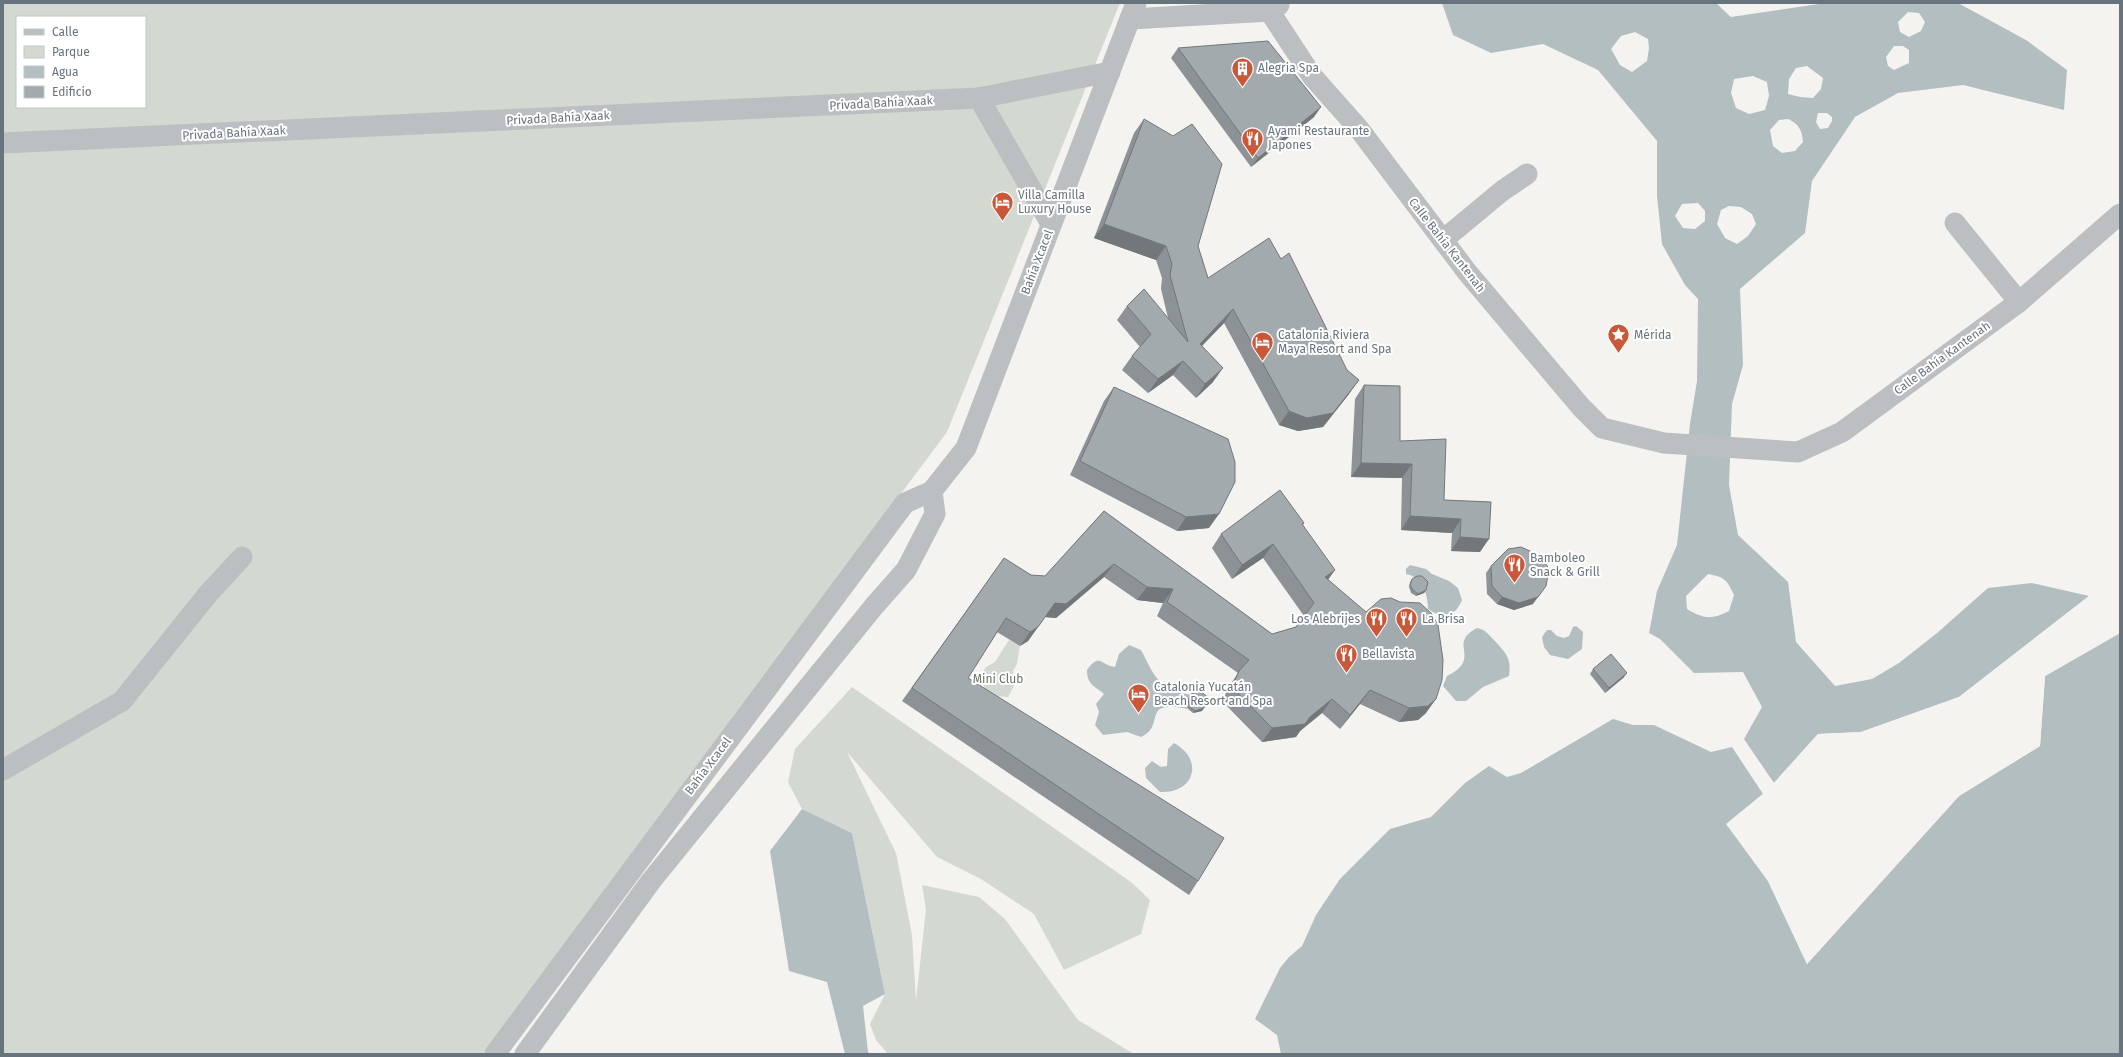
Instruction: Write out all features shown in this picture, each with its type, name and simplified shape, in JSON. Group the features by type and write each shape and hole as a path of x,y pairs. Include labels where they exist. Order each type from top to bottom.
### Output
{"street":[{"path":"1133,11 1272,6"},
{"name":"Calle Bahía Kantenah","path":"1272,6 1312,76 1359,129 1467,272 1581,407 1602,428 1664,443 1798,452 1842,432 2019,302 2120,214"},
{"name":"Bahía Xcacel","path":"495,1054 905,503 932,491 966,448 1133,11"},
{"name":"Privada Bahía Xaak","path":"3,143 979,98 1110,72"},
{"path":"979,98 1051,224"},
{"path":"1443,240 1502,191 1527,174"},
{"path":"1955,223 2019,302"},
{"path":"525,1054 651,881 875,605 906,570 935,514 932,491"},
{"path":"3,770 122,701 208,594 242,557"}],"green space":[{"path":"3,3 1120,3 947,432 483,1054 3,1054"},
{"name":"Mini Club","path":"1009,640 1020,645 1017,664 1013,671 1015,684 1008,697 995,696 986,691 982,681 982,673 986,667 995,662"},
{"path":"852,687 1131,882 1150,900 1141,934 1064,970 1034,914 981,879 937,857 847,752 896,853 912,935 916,1001 926,909 922,885 979,897 1005,919 1078,1020 1134,1054 888,1054 876,1040 870,1024 885,994 852,833 802,809 788,782 795,749"}],"water":[{"path":"1442,3 1716,3 1731,17 1826,3 1958,3 2026,40 2067,70 2064,110 1963,85 1898,93 1855,117 1812,181 1805,233 1740,289 1743,365 1732,404 1729,485 1738,535 1788,582 1796,642 1835,686 1872,679 1899,663 1937,633 1988,588 2032,583 2089,596 1959,697 1861,732 1818,734 1774,783 1744,739 1762,707 1743,672 1694,673 1660,639 1649,633 1657,591 1677,545 1690,424 1697,381 1698,299 1685,285 1662,244 1657,196 1657,141 1598,70 1543,44 1491,53 1453,35","holes":["1908,12 1919,13 1925,22 1921,31 1909,37 1900,32 1898,22","1635,32 1648,39 1649,48 1647,61 1632,72 1620,65 1611,49 1621,36","1894,46 1903,46 1909,50 1909,63 1894,70 1888,66 1886,57","1807,66 1823,78 1821,89 1813,98 1788,94 1789,79 1796,68","1753,76 1767,82 1769,96 1765,110 1749,114 1736,108 1731,93 1734,79","1818,113 1827,113 1832,117 1832,121 1828,128 1820,129 1816,122","1788,119 1795,123 1799,128 1802,134 1803,142 1795,151 1782,153 1773,146 1770,130 1779,120","1698,203 1705,211 1705,221 1695,229 1683,228 1675,216 1682,204","1729,206 1741,207 1752,214 1756,224 1748,236 1737,244 1725,238 1717,224 1721,210","1708,574 1718,576 1725,580 1734,595 1729,611 1712,617 1698,615 1687,609 1686,596"]},
{"path":"1410,565 1426,569 1432,574 1449,581 1458,588 1462,600 1456,610 1448,615 1439,615 1428,609 1427,598 1420,582 1412,576 1406,574 1406,569"},
{"path":"1576,626 1583,632 1582,649 1568,659 1550,655 1544,647 1542,637 1547,630 1551,630 1557,636 1564,638 1569,636 1573,627"},
{"path":"1477,628 1486,632 1507,656 1510,670 1509,676 1483,687 1466,701 1456,701 1443,686 1447,676 1458,669 1463,663 1465,657 1464,640 1468,634"},
{"path":"2120,633 2120,1054 1281,1054 1277,1035 1255,1019 1280,968 1289,957 1302,946 1316,915 1340,879 1390,829 1431,817 1465,783 1489,766 1507,777 1521,773 1613,719 1633,725 1654,725 1711,752 1732,747 1763,794 1727,824 1768,881 1807,964 1959,796 2040,746 2045,676"},
{"path":"1129,645 1141,650 1150,668 1158,680 1164,685 1179,692 1191,695 1187,699 1188,709 1164,707 1158,710 1152,726 1148,732 1141,737 1127,732 1103,735 1095,725 1099,712 1096,704 1104,694 1090,682 1087,675 1087,670 1091,665 1098,661 1115,667 1119,654"},
{"path":"1174,743 1184,750 1190,758 1192,767 1191,775 1188,782 1181,788 1172,791 1160,792 1146,778 1145,768 1152,761 1161,767 1167,766 1168,749"},
{"path":"802,809 852,833 885,994 863,1006 868,1052 871,1054 845,1054 827,982 789,971 770,851"}],"pier":[{"path":"2089,596 2090,597 1960,699 1861,733 1819,736 1775,784 1772,785 1818,734 1861,732 1959,697"},
{"path":"2120,631 2120,633 2045,676 2040,746 1959,796 1807,964 1768,881 1726,824 1764,793 1764,796 1729,824 1770,880 1807,961 1958,794 2038,745 2043,675"}],"building":[{"name":"Alegria Spa","path":"1268,41 1321,107 1258,158 1178,48"},
{"path":"1144,119 1173,136 1192,124 1222,164 1198,246 1208,278 1269,238 1281,259 1289,253 1347,370 1359,380 1333,413 1307,418 1289,411 1233,309 1200,344 1223,368 1205,384 1183,361 1158,379 1132,356 1151,334 1127,306 1144,289 1188,342 1170,275 1172,264 1166,246 1104,224"},
{"path":"1364,385 1400,386 1400,441 1446,439 1444,500 1491,502 1489,539 1460,537 1461,519 1410,516 1412,464 1361,463"},
{"path":"1114,387 1228,439 1235,462 1235,482 1219,514 1186,517 1080,461"},
{"path":"1280,490 1335,570 1325,577 1366,612 1381,599 1391,598 1400,602 1420,603 1432,614 1438,625 1443,660 1442,680 1436,699 1428,706 1409,708 1370,690 1350,715 1332,699 1310,717 1305,724 1272,728 1232,687 1239,671 1249,660 1167,602 1173,589 1147,587 1114,564 1066,604 1055,603 1038,627 1030,632 1006,618 968,678 1224,838 1198,881 912,688 1004,558 1031,575 1045,576 1104,511 1272,634 1296,627 1314,603 1273,544 1242,565 1221,534"},
{"name":"Bamboleo Snack & Grill","path":"1521,547 1541,556 1549,569 1546,586 1538,597 1519,603 1502,597 1492,586 1491,566 1508,549"},
{"path":"1417,576 1422,576 1428,582 1426,590 1418,594 1410,585 1412,579"},
{"path":"1611,654 1627,673 1609,688 1593,669"},
{"path":"1200,691 1209,698 1204,708 1195,711 1190,707 1188,700 1191,694"}],"place":[{"name":"Alegria Spa","path":"1242,88"},
{"name":"Ayami Restaurante Japones","path":"1253,158"},
{"name":"Villa Camilla Luxury House","path":"1002,222"},
{"name":"Mérida","path":"1619,354"},
{"name":"Catalonia Riviera Maya Resort and Spa","path":"1262,362"},
{"name":"Bamboleo Snack & Grill","path":"1514,584"},
{"name":"Los Alebrijes","path":"1376,638"},
{"name":"La Brisa","path":"1406,638"},
{"name":"Bellavista","path":"1347,674"},
{"name":"Catalonia Yucatán Beach Resort and Spa","path":"1138,714"}]}
